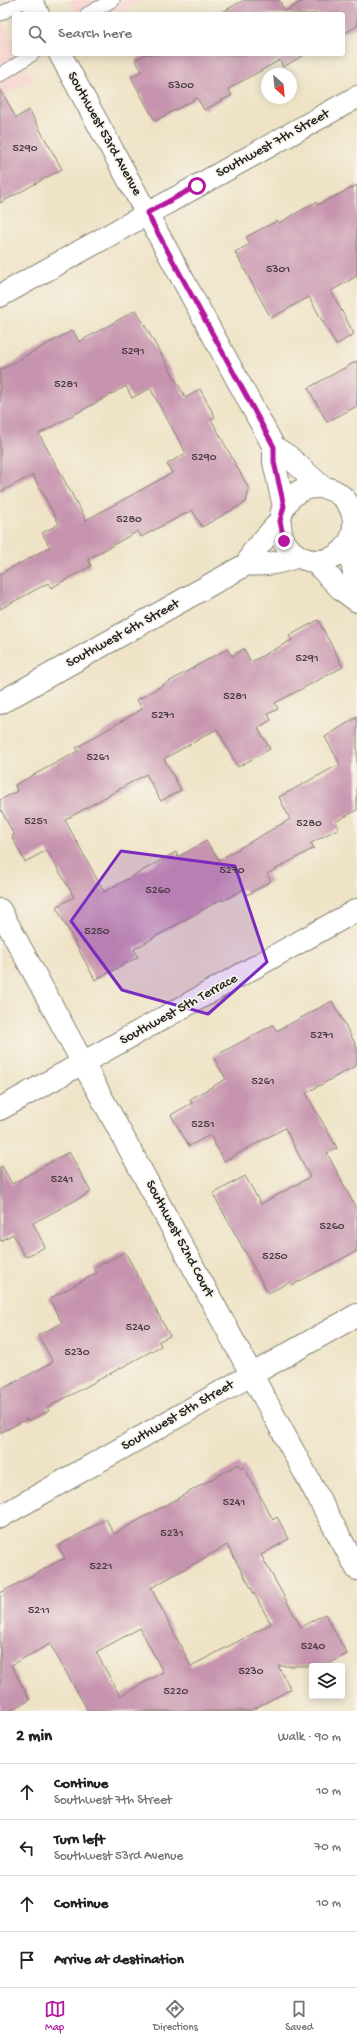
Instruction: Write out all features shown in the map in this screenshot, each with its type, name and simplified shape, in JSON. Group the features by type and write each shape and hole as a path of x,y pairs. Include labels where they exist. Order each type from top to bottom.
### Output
{"street":[{"path":"31,0 37,12"},
{"name":"Southwest 53rd Avenue","path":"61,56 274,447 274,462 282,514"},
{"name":"Southwest 7th Street","path":"0,296 357,97"},
{"name":"Southwest 53rd Avenue","path":"274,447 288,456 329,489"},
{"path":"357,486 329,489 310,487 299,491 290,498 282,514 284,541 290,550 306,558 342,590 357,601"},
{"path":"329,489 348,504 354,521 353,534 357,587"},
{"name":"Southwest 6th Street","path":"247,564 253,552 282,514"},
{"path":"306,558 333,557 353,534"},
{"name":"Southwest 6th Street","path":"0,703 247,564 260,565 306,558"},
{"name":"Southwest 52nd Court","path":"0,910 357,1569"},
{"name":"Southwest 5th Terrace","path":"0,1109 357,910"},
{"name":"Southwest 5th Street","path":"0,1517 357,1315"}],"lane":[{"path":"0,14 26,0"},
{"path":"91,12 113,0"},
{"path":"0,75 30,56"}],"highlighted area":[{"path":"121,851 235,866 267,962 208,1014 122,990 71,921"}],"shaded area":[{"path":"70,0 143,0 122,12 76,12"},
{"path":"0,18 12,39 12,56 21,56 34,80 0,98"}],"building":[{"path":"244,0 279,0 285,11 305,0 357,0 357,26 345,33 345,12 223,12"},
{"path":"142,56 302,56 283,67 280,60 266,68 261,68 261,71 228,89 232,95 204,110 197,98 155,121 131,77 142,71 135,60"},
{"path":"0,88 16,118 29,110 62,169 0,203"},
{"path":"357,185 357,276 331,291 354,334 336,345 309,297 271,318 235,252 250,244 246,237 277,221 279,223 316,202 318,205"},
{"path":"136,310 186,398 200,389 215,417 211,419 249,489 246,502 202,527 192,510 141,537 138,531 88,559 91,566 51,588 48,583 0,609 0,574 50,547 42,533 59,524 33,475 0,492 0,370 73,330 79,342","holes":["126,386 132,398 150,388 186,453 167,464 172,473 86,520 39,434"]},
{"path":"357,361 357,406 327,422 308,388"},
{"path":"318,620 343,667 275,703 278,709 268,714 271,720 258,728 270,749 238,767 217,729 164,759 181,790 161,801 146,774 65,820 104,892 176,852 178,857 206,841 219,860 290,819 279,797 340,764 325,737 357,717 357,810 335,822 339,828 311,843 314,848 267,874 271,881 247,895 244,889 223,901 222,899 134,949 138,957 95,980 56,907 74,897 47,850 25,862 12,837 14,835 0,808 0,800 17,791 15,785 78,751 76,748 142,709 137,700 207,660 227,649 232,656 244,649 251,662 292,640 289,636"},
{"path":"332,1001 357,1047 357,1065 306,1093 337,1148 327,1153 357,1210 357,1251 292,1285 290,1282 268,1293 213,1194 245,1176 261,1204 310,1177 285,1128 224,1161 210,1135 189,1146 171,1115 192,1103 190,1099 226,1079 213,1057 273,1025 277,1031"},
{"path":"69,1152 91,1192 33,1223 45,1247 25,1257 13,1234 0,1241 0,1167 2,1166 12,1184"},
{"path":"125,1252 170,1336 159,1341 161,1346 47,1408 49,1411 28,1421 27,1419 0,1433 0,1390 53,1362 38,1335 62,1323 49,1299 97,1273 94,1268"},
{"path":"239,1464 241,1468 244,1467 273,1520 277,1517 289,1539 261,1555 301,1627 325,1614 347,1654 330,1663 309,1663 309,1666 278,1666 291,1689 250,1711 88,1711 50,1644 11,1665 30,1700 9,1711 0,1711 0,1593 65,1558 58,1546 106,1519 114,1534","holes":["227,1545 271,1624 191,1666 151,1588","140,1628 163,1672 120,1696 96,1652"]}],"route":[{"path":"197,186 147,213 274,447 274,462 284,506 280,521 280,531 284,541"}]}
